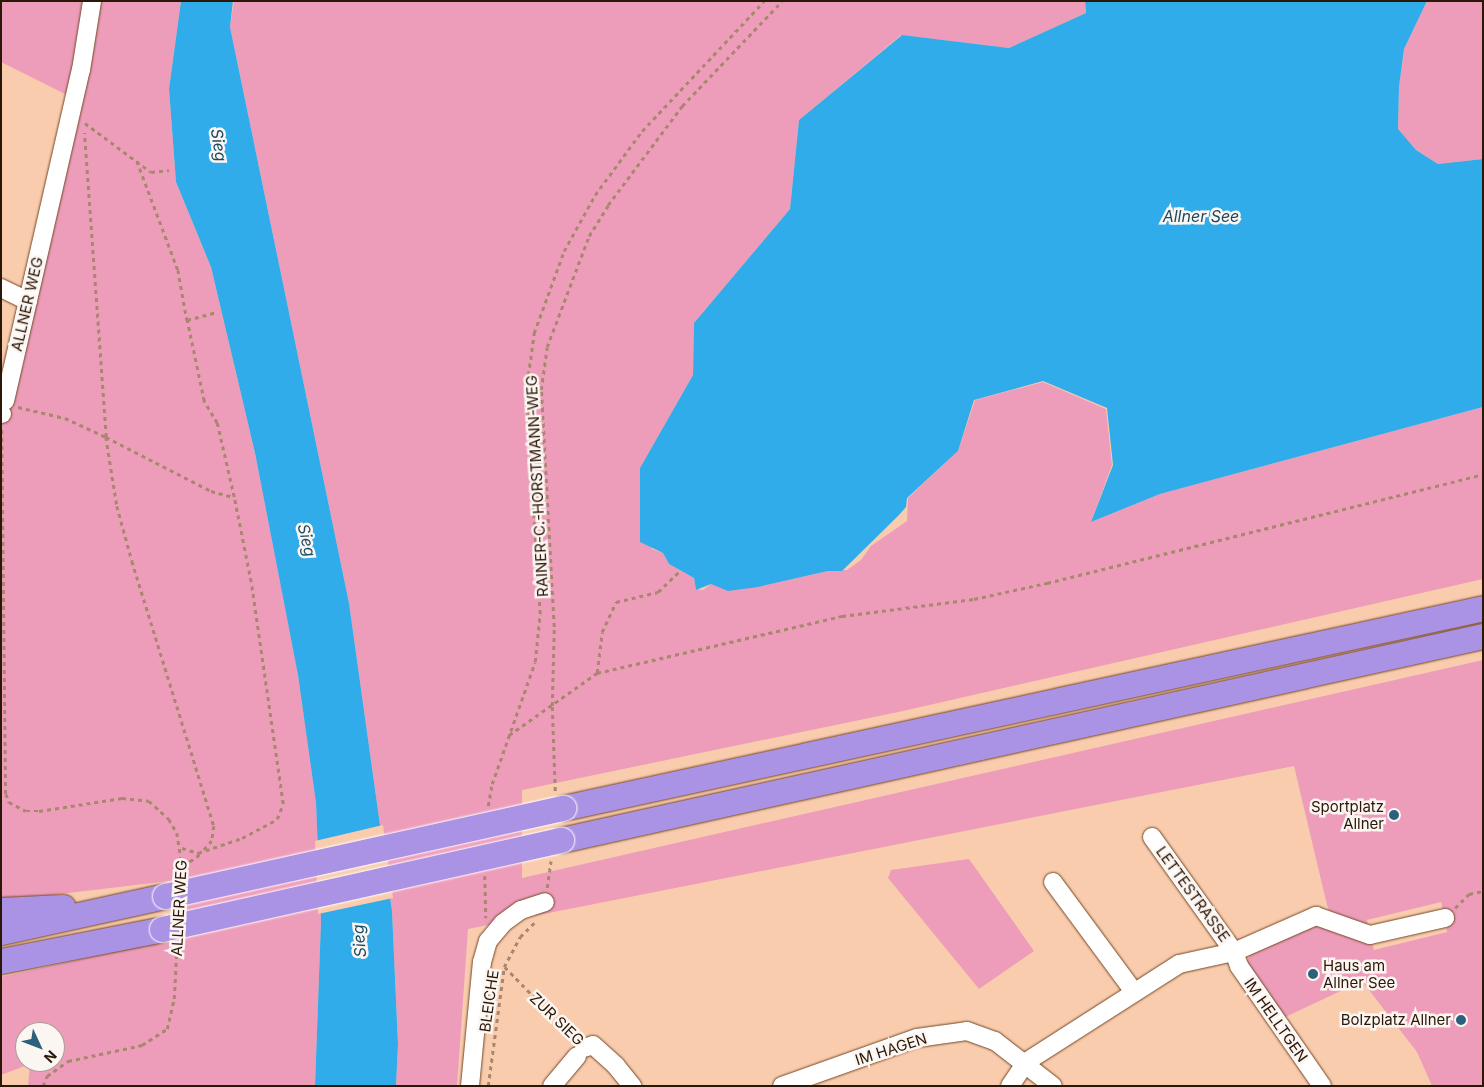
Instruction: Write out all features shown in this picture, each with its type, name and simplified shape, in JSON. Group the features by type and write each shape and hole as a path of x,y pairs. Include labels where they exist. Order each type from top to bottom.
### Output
{"highway":[{"path":"1,932 1483,608"},
{"path":"1,961 170,935 561,840 1483,636"},
{"path":"1,910 121,906"}],"street":[{"name":"ALLNER WEG","path":"3,408 81,70 92,1"},
{"path":"1,288 28,302"},
{"name":"LETTESTRASSE","path":"1152,837 1234,952"},
{"path":"1053,882 1134,992"},
{"path":"470,1086 482,962 488,941 503,923 521,910 546,902"},
{"name":"LETTESTRASSE","path":"1010,1086 1026,1062 1179,964 1234,952 1316,916 1370,935 1445,918"},
{"name":"IM HELLTGEN","path":"1234,952 1239,966 1322,1086"},
{"name":"IM HAGEN","path":"782,1086 916,1038 967,1031 995,1042 1026,1062 1053,1086"},
{"name":"ZUR SIEG","path":"580,1052 593,1045 616,1066 632,1086"},
{"path":"552,1086 580,1052"}],"path":[{"path":"487,812 492,784 507,736 535,662 540,614 526,391 534,333 564,251 595,195 642,131 764,1"},
{"name":"RAINER-C.-HORSTMANN-WEG","path":"555,779 552,706 554,627 541,390 547,347 589,236 608,205 682,106 782,1"},
{"path":"169,170 151,172 109,139 98,135 83,119 106,437 117,506 132,561 214,826 212,841 202,852 183,866"},
{"path":"137,160 178,270 204,401 217,423 234,497 251,582 283,804 282,812 265,828 202,852 186,852 181,847"},
{"path":"187,320 217,312"},
{"path":"3,408 65,418 211,491 234,497"},
{"name":"ALLNER WEG","path":"3,408 6,794 9,802 26,811 39,811 136,797 159,807 177,833 181,847 182,875"},
{"path":"507,736 552,706 597,672 842,616 974,599 1038,585 1483,474"},
{"path":"597,672 602,632 616,602 658,592 679,572"},
{"path":"546,902 551,863"},
{"path":"485,867 488,941"},
{"path":"1445,918 1469,894 1483,891"},
{"name":"BLEICHE","path":"488,1086 504,967 520,937 535,922 546,902"},
{"name":"ALLNER WEG","path":"43,1086 55,1067 68,1061 142,1045 167,1028 174,999 170,935"},
{"name":"ZUR SIEG","path":"504,967 580,1052"}],"shaded area":[{"path":"1,1 86,1 73,98 1,62"},
{"path":"96,1 181,1 169,89 176,182 211,267 255,453 298,674 316,803 321,921 315,1086 28,1086 29,1072 65,1072 65,1022 15,1022 15,1070 1,1075 1,977 172,939 178,880 1,901 1,411"},
{"path":"234,1 1085,1 1086,13 1009,48 901,35 799,120 790,209 694,323 693,375 640,468 652,549 663,553 669,564 694,578 696,589 703,590 711,584 758,587 828,571 847,570 861,560 871,546 907,521 908,498 958,451 975,400 1043,382 1106,409 1112,465 1091,522 1160,494 1483,407 1483,579 903,711 522,790 522,878 1483,660 1483,1086 1432,1086 1417,1052 1362,981 1281,1019 1246,964 1251,952 1317,924 1336,926 1327,905 1294,766 468,929 457,1086 396,1086 398,1044 392,911 349,603 230,27","holes":["1441,902 1444,915 1369,932 1367,920","1445,920 1447,932 1374,950 1371,938"]},
{"path":"1427,1 1483,1 1483,159 1438,164 1416,150 1398,130 1399,87 1404,49"},
{"path":"969,859 1034,951 979,989 888,878 891,870"}],"water":[{"name":"Sieg","path":"181,1 233,1 230,27 349,603 392,911 398,1044 396,1086 315,1086 321,921 316,803 298,675 255,453 211,267 176,182 169,89"},
{"name":"Allner See","path":"1085,1 1427,1 1404,49 1399,87 1398,129 1416,150 1438,164 1483,159 1483,407 1160,494 1091,522 1113,465 1107,408 1043,381 974,400 958,451 907,498 906,507 899,515 842,571 828,571 758,587 728,591 711,584 696,590 694,578 669,564 663,553 640,542 640,468 693,375 694,323 790,209 799,120 902,35 1009,48 1086,13"}],"pier":[{"path":"383,825 393,898 318,914 315,841"}],"place":[{"name":"Sportplatz Allner","path":"1394,815"},
{"name":"Haus am Allner See","path":"1313,974"},
{"name":"Bolzplatz Allner","path":"1461,1020"}]}
